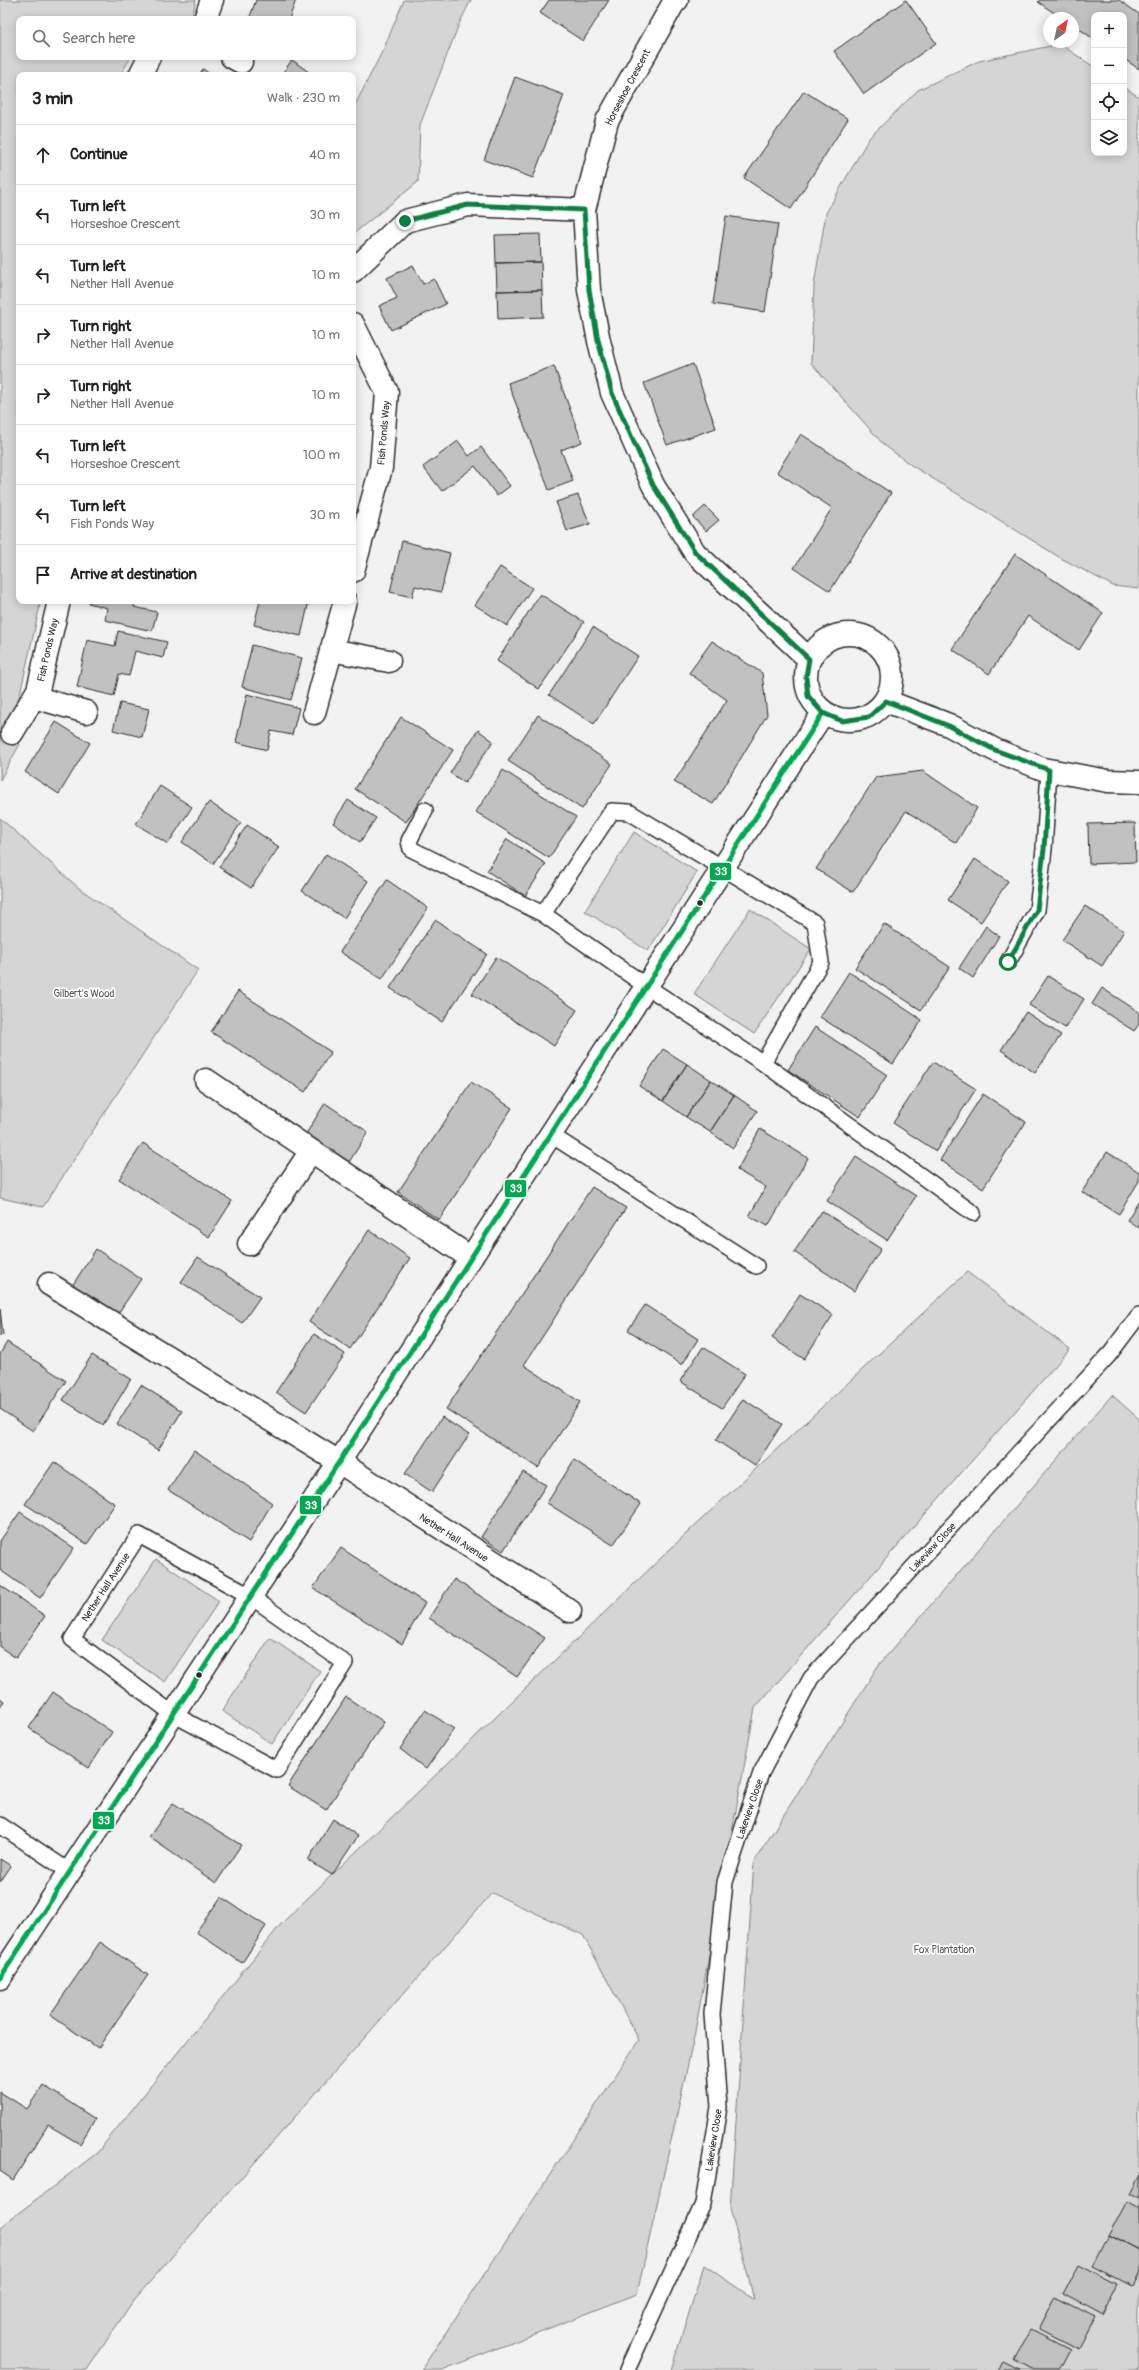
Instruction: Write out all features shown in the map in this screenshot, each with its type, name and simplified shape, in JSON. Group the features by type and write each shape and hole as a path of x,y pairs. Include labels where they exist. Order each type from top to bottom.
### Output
{"street":[{"path":"206,16 212,0"},
{"name":"Horseshoe Crescent","path":"677,0 672,4 607,121 584,210 589,290 598,340 612,393 653,485 695,552 809,659"},
{"path":"142,72 148,60"},
{"path":"356,268 405,221 468,205 584,210"},
{"name":"Fish Ponds Way","path":"356,330 387,392 381,468 356,560"},
{"name":"Fish Ponds Way","path":"12,733 38,690 58,604"},
{"path":"314,713 344,604"},
{"path":"848,633 868,637 883,649 893,674 886,701 869,717 842,721 823,713 808,696 806,677 809,659 821,642 848,633"},
{"path":"331,650 389,661"},
{"path":"34,697 86,712"},
{"path":"886,701 949,726 995,750 1049,770 1108,781 1139,782"},
{"path":"0,1978 339,1462 823,713"},
{"path":"206,1080 471,1258"},
{"path":"249,1244 311,1151"},
{"name":"Nether Hall Avenue","path":"49,1284 339,1462 570,1611"}],"lane":[{"path":"1008,962 1037,910 1044,849 1049,770"},
{"path":"425,810 409,841 411,849 543,914 646,986 763,1063 973,1213"},
{"path":"543,914 612,811 629,812 722,869 815,922 821,962 763,1063"},
{"path":"550,1134 756,1266"},
{"name":"Lakeview Close","path":"627,2370 703,2204 719,2107 712,2014 724,1882 761,1773 811,1678 1108,1356 1139,1315"},
{"name":"Nether Hall Avenue","path":"139,1535 250,1596 345,1663 277,1770 173,1714 72,1639 139,1535"},
{"path":"0,1825 70,1872"}],"green space":[{"path":"0,0 196,0 192,16 16,16 16,60 129,60 122,72 16,72 16,604 40,604 17,707 0,734"},
{"path":"404,0 471,0 459,24 420,125 418,182 356,232 356,103 384,48"},
{"path":"1043,48 1066,48 1091,65 1091,156 1127,156 1127,89 1139,97 1139,589 1113,586 1059,557 911,465 884,445 811,363 814,285 826,213 869,138 918,90 979,61"},
{"path":"0,734 20,744 0,780"},
{"name":"Gilbert's Wood","path":"0,818 80,889 198,970 43,1207 0,1198"},
{"path":"634,832 697,872 648,951 585,911"},
{"path":"750,909 811,949 754,1034 694,994"},
{"path":"967,1272 1070,1349 755,1708 694,2037 637,2294 442,2370 421,2370 639,2040 583,1935 492,1893 133,2301 87,2370 0,2370 0,2227 97,2153 281,1924 689,1531"},
{"name":"Fox Plantation","path":"1112,1395 1139,1419 1139,2370 671,2370 704,2265 754,2299 730,2208 754,1862 878,1666"},
{"path":"156,1559 219,1601 165,1682 102,1640"},
{"path":"270,1638 320,1671 272,1744 222,1711"}],"building":[{"path":"256,0 296,0 290,16 250,16"},
{"path":"549,0 609,0 583,41 540,13"},
{"path":"906,0 936,43 864,94 834,51"},
{"path":"1040,0 1119,0 1139,14 1139,69 1127,61 1127,12 1091,12 1091,37 1079,29 1079,12 1053,12 1038,2"},
{"path":"292,60 309,72 283,72"},
{"path":"515,77 564,95 533,178 484,160"},
{"path":"804,91 848,119 791,209 744,178"},
{"path":"726,216 778,224 765,312 713,304"},
{"path":"540,234 541,262 496,263 495,235"},
{"path":"541,262 542,290 497,291 496,263"},
{"path":"413,265 423,284 434,279 446,304 391,330 379,306 397,298 387,278"},
{"path":"542,290 543,317 498,319 497,291"},
{"path":"693,364 716,428 667,445 644,383"},
{"path":"554,366 582,442 561,450 573,481 549,490 508,383"},
{"path":"801,434 891,493 830,591 794,568 832,508 777,472"},
{"path":"458,441 469,456 481,447 510,486 497,496 475,466 442,491 423,467"},
{"path":"578,495 590,524 567,531 556,502"},
{"path":"705,506 719,520 706,531 693,517"},
{"path":"402,541 450,553 441,592 415,586 412,597 390,592"},
{"path":"1015,554 1103,613 1079,650 1028,616 989,674 952,649"},
{"path":"500,567 532,588 507,626 475,605"},
{"path":"540,594 584,622 539,689 497,661"},
{"path":"92,604 134,604 134,607 157,612 152,631 105,620 107,608"},
{"path":"259,604 308,604 301,636 254,625"},
{"path":"593,627 638,656 594,724 549,695"},
{"path":"118,631 167,642 163,658 135,651 129,676 119,674 114,696 77,687 87,640 115,646"},
{"path":"712,641 762,673 767,715 713,804 674,782 727,700 689,673"},
{"path":"252,645 302,658 291,700 242,687"},
{"path":"247,694 299,708 292,735 271,731 267,750 236,742"},
{"path":"120,703 149,709 142,737 113,730"},
{"path":"538,715 612,764 582,809 508,761"},
{"path":"401,717 453,750 406,822 355,789"},
{"path":"56,722 90,743 59,794 25,772"},
{"path":"478,730 493,741 465,783 450,773"},
{"path":"503,770 576,817 549,858 476,812"},
{"path":"923,771 977,808 956,843 906,811 853,892 816,869 876,777"},
{"path":"160,786 192,807 168,844 136,824"},
{"path":"348,800 376,818 360,842 333,823"},
{"path":"209,802 241,823 213,864 182,842"},
{"path":"1135,823 1136,862 1089,864 1088,824"},
{"path":"247,825 279,847 251,888 219,867"},
{"path":"507,839 546,864 525,896 487,871"},
{"path":"326,854 368,881 344,918 302,891"},
{"path":"975,859 1008,881 981,922 948,900"},
{"path":"387,880 428,908 382,979 340,952"},
{"path":"1085,906 1124,931 1102,966 1062,940"},
{"path":"435,920 487,954 442,1022 390,988"},
{"path":"884,924 950,967 921,1010 855,968"},
{"path":"986,926 999,936 973,978 959,968"},
{"path":"496,957 577,1010 554,1046 472,994"},
{"path":"849,972 922,1020 893,1064 820,1017"},
{"path":"1048,976 1084,999 1065,1028 1029,1005"},
{"path":"1102,988 1139,1012 1139,1024 1134,1031 1092,1004"},
{"path":"238,991 331,1052 305,1092 211,1032"},
{"path":"1026,1012 1061,1035 1035,1073 1001,1050"},
{"path":"815,1027 887,1075 860,1117 788,1070"},
{"path":"663,1049 687,1064 663,1101 639,1086"},
{"path":"933,1062 976,1089 936,1151 893,1123"},
{"path":"687,1064 711,1080 686,1117 663,1101"},
{"path":"711,1080 734,1095 710,1132 686,1117"},
{"path":"471,1082 512,1108 439,1220 398,1192"},
{"path":"983,1094 1026,1122 983,1188 940,1160"},
{"path":"734,1095 757,1111 733,1148 710,1132"},
{"path":"325,1103 368,1132 349,1162 306,1134"},
{"path":"760,1129 808,1158 768,1226 749,1216 766,1187 737,1170"},
{"path":"143,1143 232,1201 209,1237 119,1179"},
{"path":"1107,1152 1139,1172 1139,1181 1119,1214 1082,1192"},
{"path":"856,1157 916,1196 887,1240 827,1201"},
{"path":"592,1187 626,1208 524,1365 580,1402 538,1468 446,1409"},
{"path":"1139,1201 1139,1228 1127,1220"},
{"path":"822,1211 881,1249 854,1291 794,1252"},
{"path":"369,1230 410,1258 350,1349 309,1322"},
{"path":"96,1249 141,1279 117,1315 72,1286"},
{"path":"198,1257 260,1297 242,1323 181,1282"},
{"path":"800,1294 833,1315 804,1359 772,1338"},
{"path":"645,1305 698,1339 682,1365 628,1330"},
{"path":"0,1308 3,1335 0,1336"},
{"path":"314,1334 345,1354 306,1412 276,1392"},
{"path":"7,1342 66,1381 33,1431 0,1409 0,1354"},
{"path":"703,1347 745,1374 722,1408 680,1381"},
{"path":"92,1355 131,1379 103,1425 63,1400"},
{"path":"141,1385 182,1411 158,1450 117,1424"},
{"path":"743,1399 782,1424 755,1466 716,1440"},
{"path":"442,1417 469,1435 432,1492 405,1474"},
{"path":"194,1450 272,1503 249,1542 168,1490"},
{"path":"574,1460 641,1504 613,1545 547,1503"},
{"path":"54,1462 115,1504 87,1544 25,1504"},
{"path":"523,1472 546,1485 503,1551 481,1537"},
{"path":"20,1512 74,1548 40,1598 0,1570 0,1541"},
{"path":"341,1548 425,1603 402,1644 313,1588"},
{"path":"454,1579 545,1638 517,1677 429,1618"},
{"path":"0,1585 45,1616 16,1658 0,1647"},
{"path":"53,1692 112,1732 89,1768 29,1728"},
{"path":"346,1697 384,1722 326,1810 288,1786"},
{"path":"0,1698 4,1701 0,1708"},
{"path":"425,1710 454,1729 426,1769 400,1749"},
{"path":"173,1803 241,1845 216,1883 149,1837"},
{"path":"333,1819 358,1836 332,1875 308,1860"},
{"path":"0,1859 11,1866 0,1882"},
{"path":"221,1897 266,1926 242,1963 196,1932"},
{"path":"100,1942 148,1975 98,2048 50,2015"},
{"path":"43,2085 95,2119 80,2144 48,2125 13,2180 0,2171 0,2092 27,2109"},
{"path":"1139,2175 1139,2199 1129,2194"},
{"path":"1126,2202 1139,2209 1139,2250 1109,2234"},
{"path":"1109,2234 1139,2250 1139,2273 1132,2286 1093,2266"},
{"path":"1079,2264 1118,2284 1102,2316 1063,2295"},
{"path":"1055,2298 1094,2318 1078,2349 1039,2329"},
{"path":"1031,2329 1070,2349 1059,2370 1033,2370 1014,2360"},
{"path":"1003,2362 1019,2370 998,2370"}],"transit line":[{"name":"33","path":"0,1978 339,1462 823,713"}],"route":[{"path":"405,221 468,205 584,210 589,290 598,340 612,393 653,485 665,501 695,552 749,605 809,659 806,677 808,696 823,713 842,721 869,717 886,701 949,726 995,750 1049,770 1044,849 1037,910 1008,962"}]}
